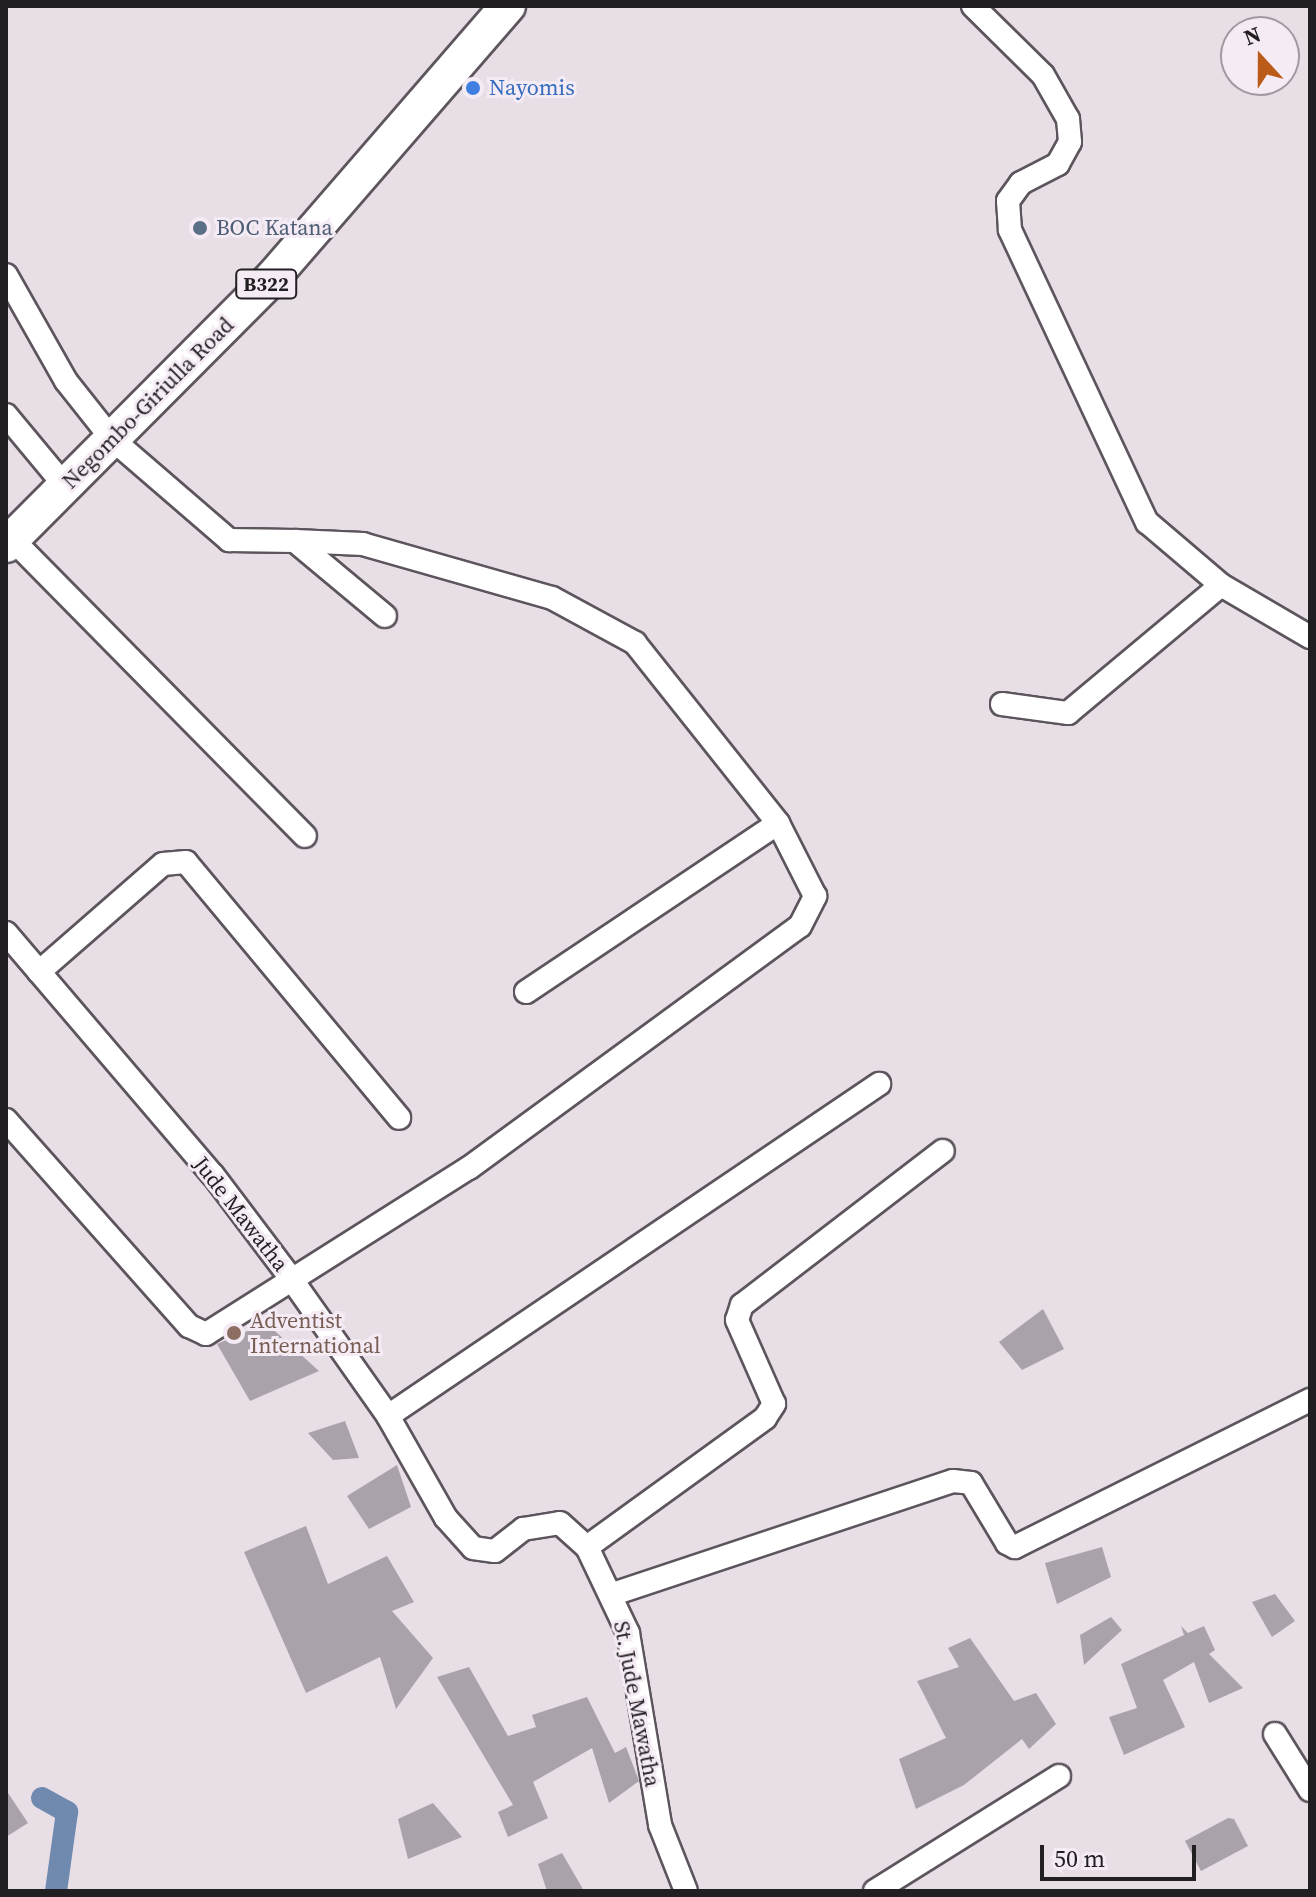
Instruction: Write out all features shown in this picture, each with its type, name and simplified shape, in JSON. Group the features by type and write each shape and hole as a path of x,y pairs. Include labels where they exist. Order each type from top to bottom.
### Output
{"main road":[{"name":"Negombo-Giriulla Road","path":"9,542 273,277 508,6"}],"street":[{"path":"973,6 1043,75 1068,119 1070,142 1058,164 1021,183 1008,201 1010,230 1147,522 1221,585 1310,637"},
{"path":"6,275 66,381 112,439 229,540 363,544 552,598 635,643 778,823 815,896 800,926 469,1168 290,1277 225,1325 206,1334 189,1326 6,1120"},
{"path":"6,415 65,486"},
{"path":"295,541 385,616"},
{"path":"9,542 305,836"},
{"path":"1002,704 1068,713 1221,585"},
{"path":"526,992 778,823"},
{"path":"39,972 163,864 186,862 399,1118"},
{"name":"Jude Mawatha","path":"6,933 213,1175 290,1277 388,1416 446,1518"},
{"path":"388,1416 879,1084"},
{"path":"587,1547 765,1418 774,1404 737,1320 742,1305 943,1151"},
{"path":"613,1594 953,1481 971,1483 1007,1543 1015,1547 1310,1400"},
{"name":"St. Jude Mawatha","path":"446,1518 473,1548 495,1551 523,1529 560,1523 587,1547 613,1594 628,1633 660,1825 686,1891"},
{"path":"1275,1734 1310,1790"},
{"path":"875,1891 1059,1776"}],"building":[{"path":"1043,1309 1064,1349 1022,1370 999,1342"},
{"path":"266,1323 319,1371 250,1401 217,1344"},
{"path":"345,1421 359,1458 333,1460 308,1433"},
{"path":"397,1465 411,1507 369,1529 347,1496"},
{"path":"306,1526 328,1584 387,1556 414,1602 392,1611 433,1658 396,1709 380,1657 306,1693 244,1552"},
{"path":"1102,1547 1111,1577 1057,1604 1045,1563"},
{"path":"1275,1594 1295,1621 1272,1637 1252,1602"},
{"path":"1111,1617 1122,1630 1084,1665 1080,1635"},
{"path":"1181,1626 1188,1633 1204,1626 1215,1650 1209,1654 1243,1688 1209,1703 1194,1662 1163,1680 1185,1727 1124,1755 1109,1717 1137,1708 1121,1664 1184,1635"},
{"path":"970,1638 1014,1701 1036,1693 1056,1724 1029,1749 1022,1739 964,1785 916,1809 899,1759 946,1738 917,1681 959,1667 948,1648"},
{"path":"469,1667 508,1736 536,1727 532,1715 587,1697 615,1753 626,1747 639,1781 609,1803 592,1748 533,1782 548,1818 508,1837 498,1812 513,1805 437,1677"},
{"path":"6,1790 28,1823 6,1837"},
{"path":"433,1803 462,1837 408,1859 398,1819"},
{"path":"1228,1818 1234,1819 1248,1846 1201,1871 1185,1841"},
{"path":"562,1853 584,1891 547,1891 538,1864"}],"waterway":[{"path":"42,1798 67,1812 56,1891"}],"place":[{"name":"Nayomis","path":"473,88"},
{"name":"BOC Katana","path":"200,228"},
{"name":"Adventist International","path":"234,1333"}]}
